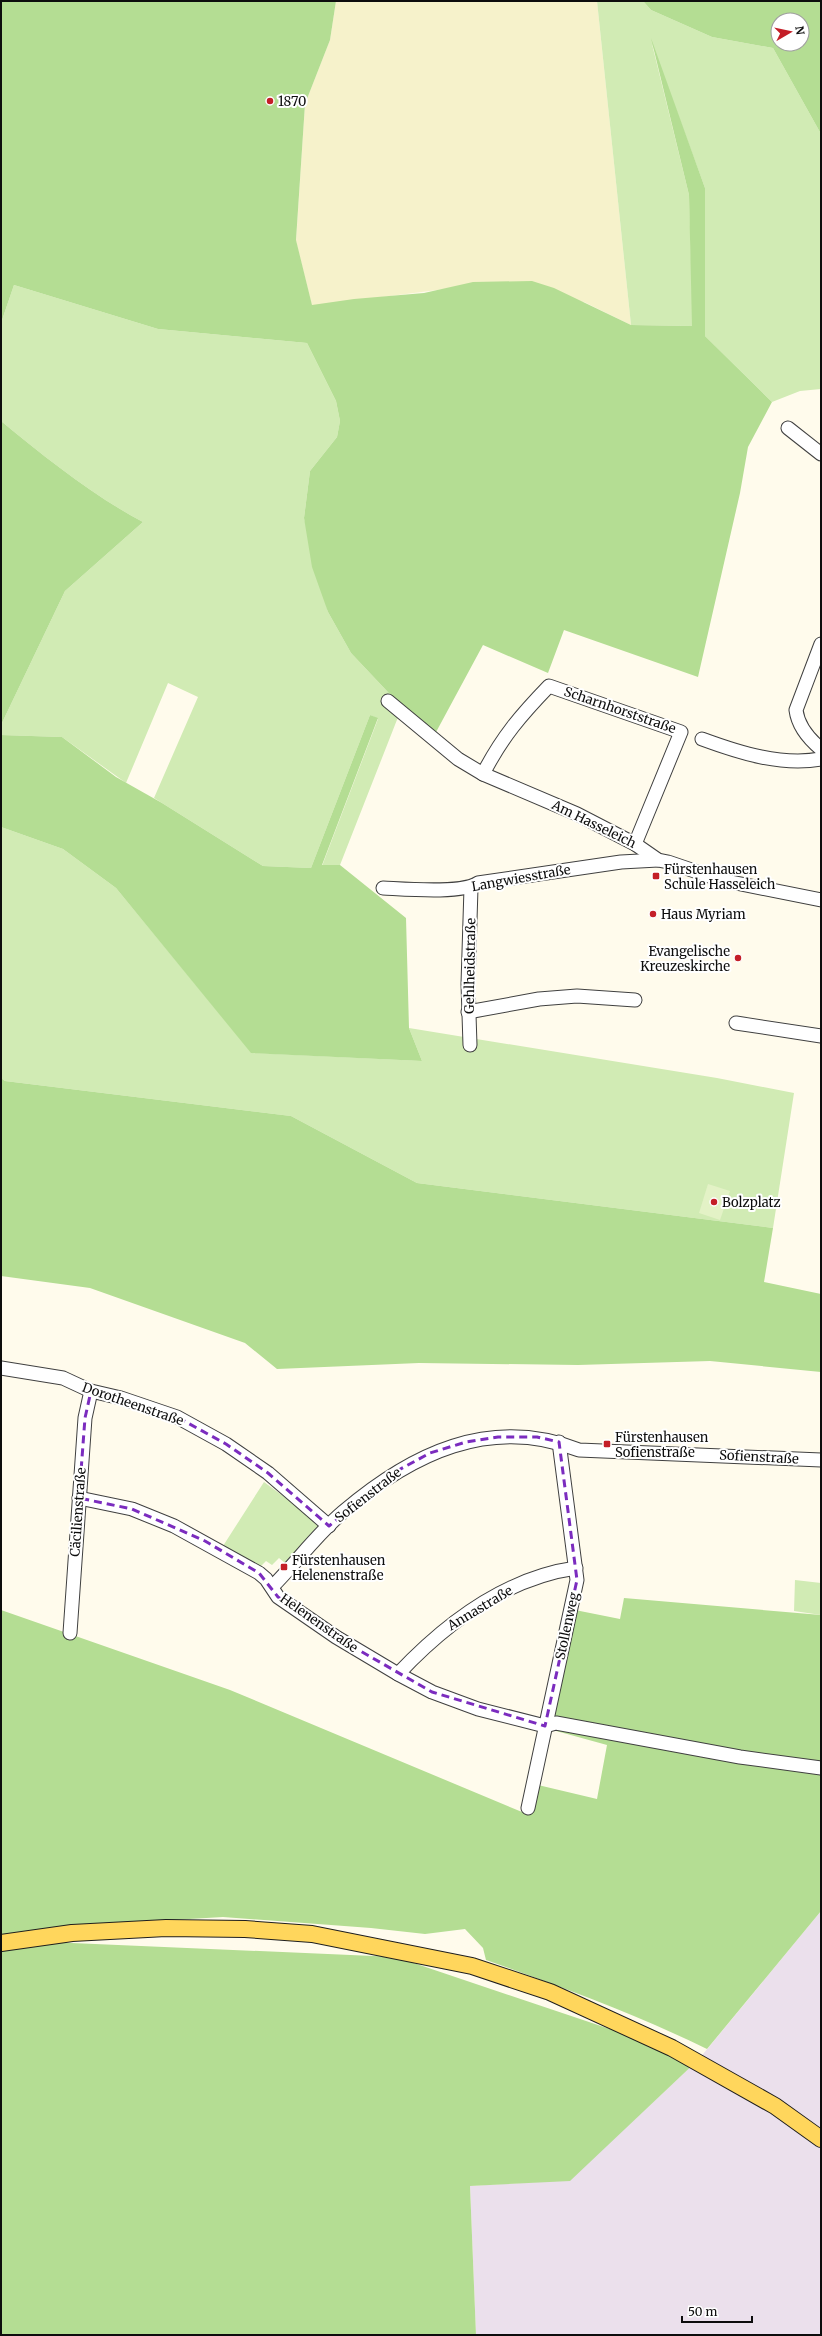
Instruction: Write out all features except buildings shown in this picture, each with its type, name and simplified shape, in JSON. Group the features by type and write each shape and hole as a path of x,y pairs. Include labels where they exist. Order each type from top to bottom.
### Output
{"main road":[{"path":"1,1943 72,1933 166,1928 245,1929 312,1934 472,1966 550,1992 672,2048 775,2106 821,2139"}],"street":[{"path":"788,428 821,454"},
{"path":"821,644 796,710 797,720 802,728 821,749"},
{"name":"Scharnhorststraße","path":"483,774 497,747 514,722 549,686 681,732 636,844"},
{"name":"Am Hasseleich","path":"388,700 458,759 483,774 577,814 636,844 658,860 721,880 821,900"},
{"path":"702,739 731,749 773,759 792,761 821,759"},
{"name":"Langwiesstraße","path":"383,888 422,890 471,888 478,883 621,862 658,860"},
{"name":"Gehlheidstraße","path":"470,1045 468,1012 471,888"},
{"path":"468,1012 539,999 577,996 635,1000"},
{"path":"736,1023 821,1036"},
{"name":"Dorotheenstraße","path":"1,1368 63,1378 91,1392 121,1398 177,1417 226,1444 268,1473 329,1526"},
{"name":"Cäcilienstraße","path":"70,1633 84,1418 91,1392"},
{"name":"Sofienstraße","path":"272,1587 343,1512 395,1472 430,1453 466,1442 498,1437 537,1437 559,1442 579,1450 821,1460"},
{"name":"Stollenweg","path":"528,1808 577,1580 559,1442"},
{"name":"Helenenstraße","path":"79,1498 132,1509 174,1526 259,1573 272,1587 278,1597 330,1632 398,1674 432,1692 458,1702 545,1726 556,1723 740,1757 821,1768"},
{"name":"Annastraße","path":"398,1674 441,1632 461,1616 498,1594 533,1578 576,1568"}],"highlighted area":[{"path":"91,1391 177,1417 226,1444 268,1473 329,1526 395,1472 430,1453 466,1442 498,1437 537,1437 559,1442 577,1580 545,1726 432,1692 336,1637 278,1597 259,1573 205,1541 132,1509 79,1498 85,1418"}],"shaded area":[{"path":"336,1 597,1 631,325 584,302 445,289 312,306 296,241 305,104 330,40"},
{"path":"821,1911 821,2335 476,2335 470,2186 570,2180 699,2059"}],"green space":[{"path":"1,1 336,1 330,40 305,104 296,240 312,305 354,299 424,293 473,282 532,281 554,288 631,325 692,326 689,195 651,38 705,188 705,336 772,402 748,447 740,493 698,677 564,630 548,673 483,645 435,734 402,707 351,653 328,612 312,567 304,518 310,471 337,437 340,421 336,401 307,343 158,329 14,285 1,323"},
{"path":"597,1 643,1 651,10 712,37 770,47 770,52 775,52 821,134 821,389 800,391 772,402 705,336 705,188 652,44 689,195 693,326 631,325"},
{"path":"643,1 821,1 821,134 775,52 810,52 810,12 770,12 770,47 712,37 651,10"},
{"path":"14,285 158,329 307,343 336,401 340,421 337,437 310,471 304,518 328,612 351,653 402,707 340,865 322,866 378,719 370,715 311,868 263,866 154,798 198,697 168,683 126,783 62,737 1,735 1,725 65,591 143,522 88,488 52,462 1,421 1,323"},
{"path":"1,421 52,462 88,488 143,522 65,591 1,725"},
{"path":"370,715 378,718 322,865 340,865 406,918 409,1028 422,1061 251,1053 116,888 63,849 1,827 1,735 62,737 116,777 162,803 263,866 311,868"},
{"path":"1,827 63,849 116,888 252,1053 422,1061 409,1028 717,1078 794,1093 773,1228 417,1183 291,1116 5,1081 1,1078"},
{"path":"1,1078 5,1081 291,1116 417,1183 773,1228 764,1282 821,1294 821,1372 710,1361 578,1365 419,1363 277,1369 245,1343 90,1288 1,1276"},
{"name":"Bolzplatz","path":"708,1184 730,1191 720,1220 699,1213"},
{"path":"264,1482 321,1524 285,1563 279,1558 272,1565 266,1561 260,1567 223,1546"},
{"path":"795,1580 821,1583 821,1615 794,1611"},
{"path":"624,1598 821,1615 821,1911 707,2049 653,2024 542,1980 486,1960 483,1948 465,1929 425,1934 371,1928 223,1917 55,1927 1,1935 1,1610 230,1690 522,1812 533,1808 538,1785 597,1799 607,1745 549,1729 575,1610 620,1619"},
{"path":"49,1942 396,1957 699,2059 570,2181 470,2186 476,2335 1,2335 1,1949"}],"place":[{"name":"1870","path":"270,101"},
{"name":"Fürstenhausen Schule Hasseleich","path":"656,876"},
{"name":"Haus Myriam","path":"653,914"},
{"name":"Evangelische Kreuzeskirche","path":"738,958"},
{"name":"Bolzplatz","path":"714,1202"},
{"name":"Fürstenhausen Sofienstraße","path":"607,1444"},
{"name":"Fürstenhausen Helenenstraße","path":"284,1567"}]}
